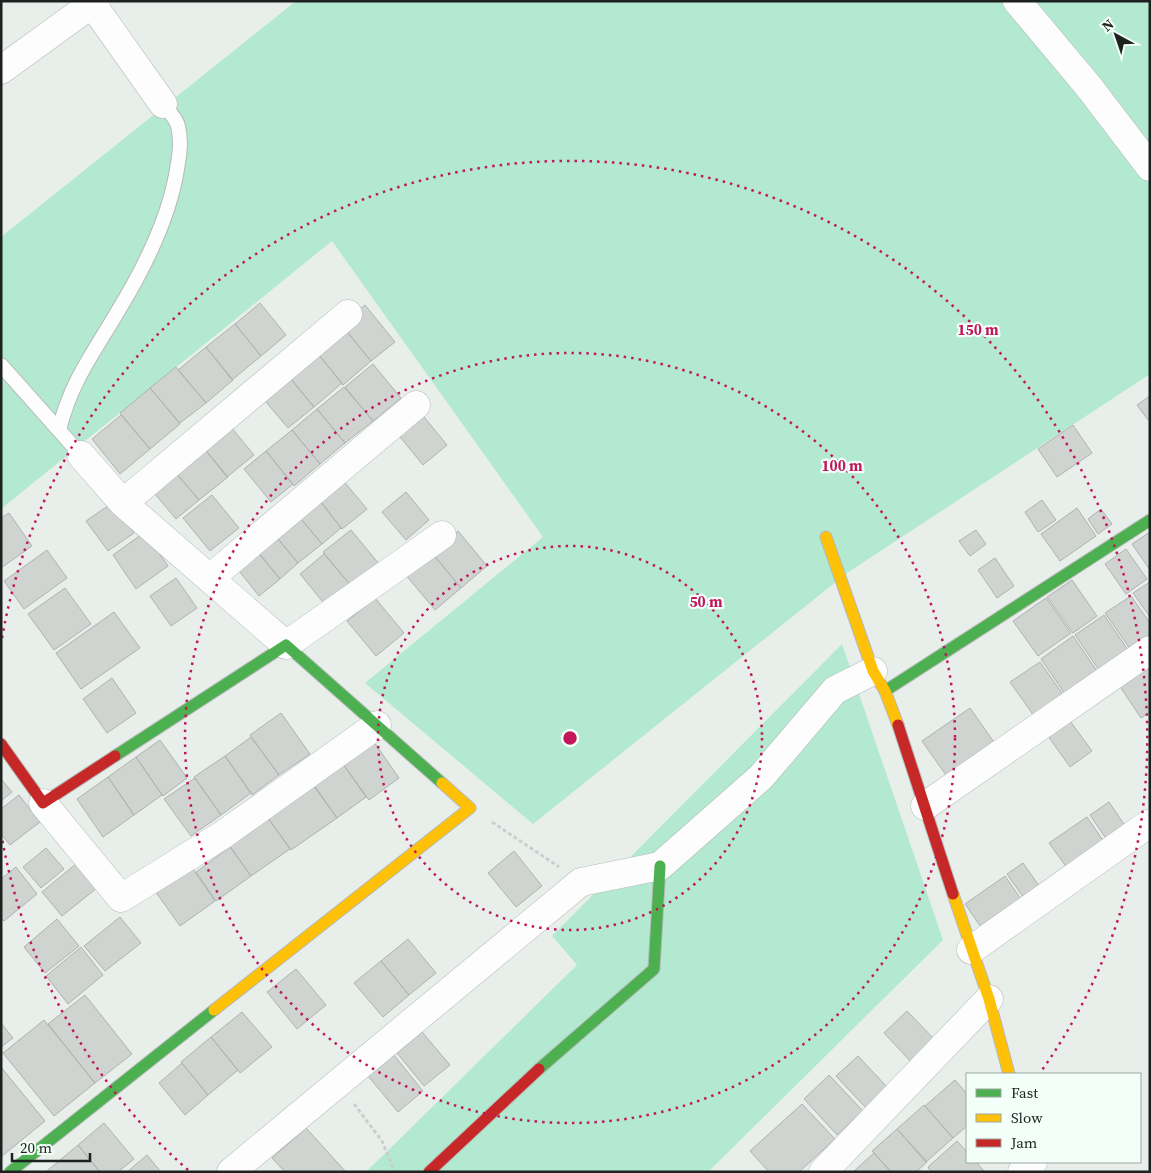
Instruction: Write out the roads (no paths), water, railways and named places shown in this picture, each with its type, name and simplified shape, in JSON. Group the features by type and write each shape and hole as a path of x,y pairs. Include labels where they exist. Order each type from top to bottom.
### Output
{"street":[{"path":"1017,1 1089,87 1150,167"},
{"path":"1,70 93,2 163,104"},
{"path":"123,503 348,314"},
{"path":"210,578 416,405"},
{"path":"10,1172 470,808 123,503 81,455"},
{"path":"231,1172 581,882 660,866 761,777 835,690 879,681 1150,520"},
{"path":"43,803 286,645 442,535"},
{"path":"826,536 879,681 908,751 971,950 989,999 1008,1073"},
{"path":"925,806 1150,650"},
{"path":"1,744 43,803 121,898 221,836 377,726"},
{"path":"971,950 1150,824"},
{"path":"429,1172 534,1073 654,969 660,866"},
{"path":"823,1172 989,999"},
{"path":"1022,1172 1033,1163"}],"lane":[{"path":"59,430 66,401 83,366 137,277 157,235 173,192 181,147 178,123 163,104"},
{"path":"1,364 81,455"}]}
